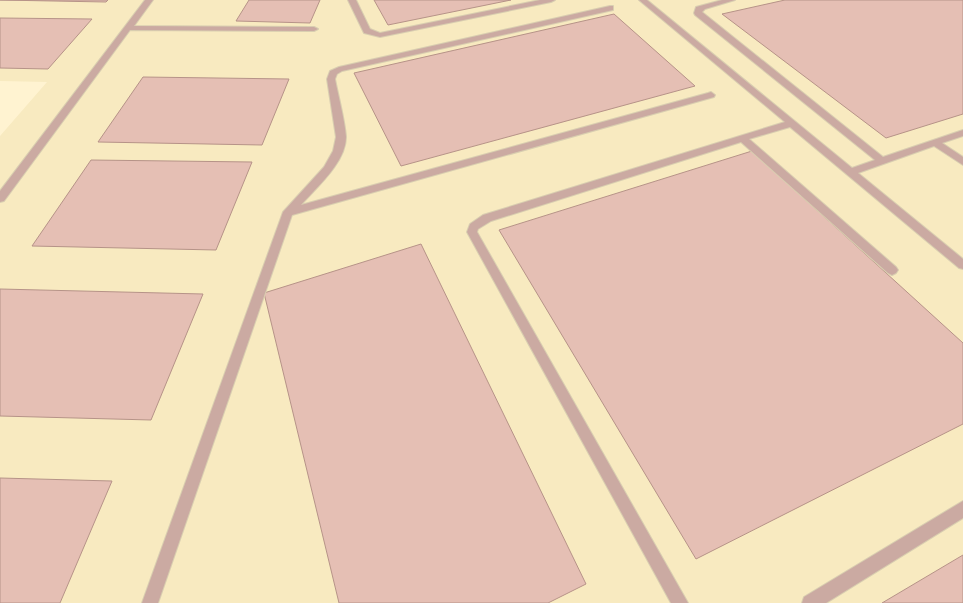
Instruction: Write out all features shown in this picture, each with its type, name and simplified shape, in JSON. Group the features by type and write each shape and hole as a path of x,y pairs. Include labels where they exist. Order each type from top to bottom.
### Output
{"lane":[{"path":"0,198 149,0"},
{"path":"352,0 366,31 380,35 551,0"},
{"path":"643,0 963,265"},
{"path":"731,0 702,7 699,9 698,13 882,161"},
{"path":"150,603 288,212 328,168 338,151 341,137 331,79 333,73 339,69 610,8"},
{"path":"128,28 314,29"},
{"path":"288,212 711,95"},
{"path":"680,603 472,232 474,228 487,218 792,123"},
{"path":"850,172 963,133"},
{"path":"743,138 892,270"},
{"path":"935,143 963,162"},
{"path":"810,603 963,509"}],"shaded area":[{"path":"0,0 963,0 963,603 0,603 0,136 47,82 0,81"}],"building":[{"path":"0,0 108,0 106,2"},
{"path":"249,0 320,0 310,23 236,21"},
{"path":"374,0 511,0 388,25"},
{"path":"785,0 963,0 963,114 886,138 722,14"},
{"path":"614,14 695,86 401,166 354,73"},
{"path":"0,18 92,19 48,69 0,68"},
{"path":"143,77 289,79 262,145 98,142"},
{"path":"752,151 963,343 963,424 696,559 499,230"},
{"path":"91,160 252,162 216,250 32,246"},
{"path":"421,244 586,584 548,603 339,603 264,293"},
{"path":"0,289 203,294 151,420 0,416"},
{"path":"0,478 112,481 60,603 0,603"},
{"path":"963,555 963,603 882,603"}]}
